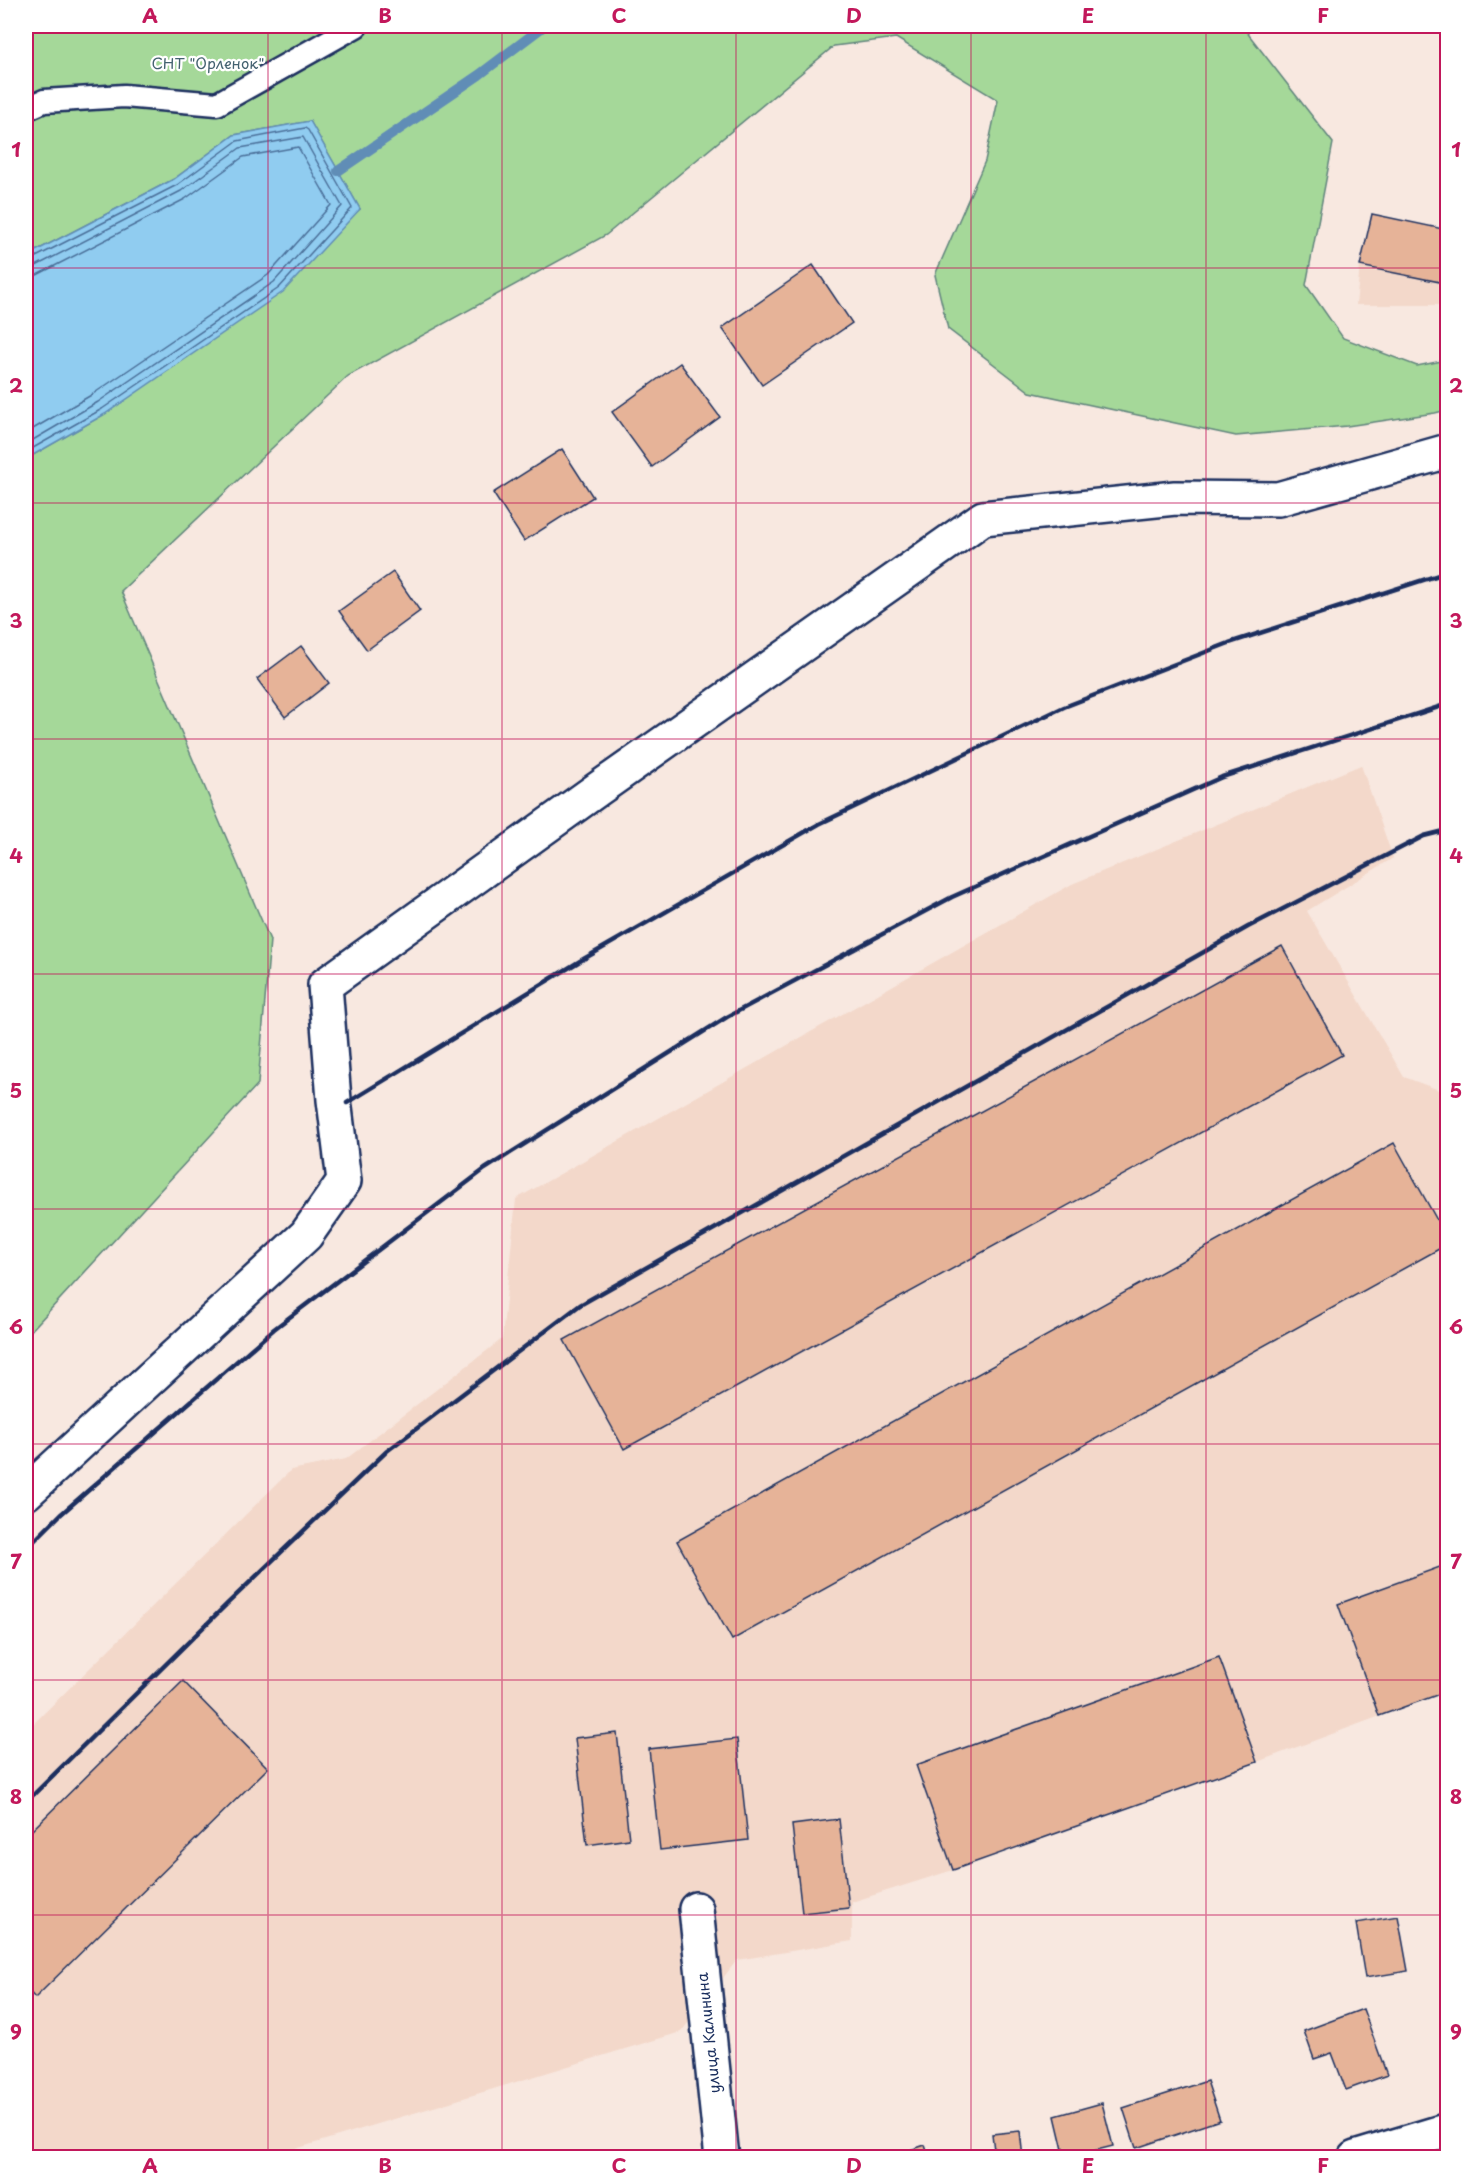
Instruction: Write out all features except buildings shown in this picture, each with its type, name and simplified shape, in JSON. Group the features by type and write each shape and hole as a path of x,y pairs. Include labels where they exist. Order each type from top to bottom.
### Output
{"street":[{"path":"26,1493 306,1235 345,1181 334,1100 325,985 598,789 983,518 1175,498 1278,499 1448,451"},
{"name":"улица Калинина","path":"696,1909 723,2157"},
{"path":"1355,2157 1448,2130"}],"lane":[{"path":"26,109 44,101 124,96 217,104 356,26"}],"shaded area":[{"path":"1372,214 1447,230 1447,305 1356,305 1360,266"},
{"path":"1361,765 1393,858 1307,911 1404,1077 1447,1093 1447,1691 1257,1762 953,1870 852,1902 852,1941 737,1960 681,2032 269,2157 26,2158 26,1731 291,1470 346,1459 502,1339 516,1199 1072,884"}],"green space":[{"name":"СНТ \"Орленок\"","path":"26,26 1242,26 1333,143 1306,285 1343,338 1417,366 1447,360 1447,410 1347,426 1236,436 1030,392 948,329 935,275 985,161 998,100 896,38 834,46 606,235 348,376 121,591 270,940 258,1084 26,1336 26,459 105,414 360,209 310,121 234,135 174,179 26,256"}],"water":[{"path":"310,121 360,209 283,292 105,414 26,459 26,256 174,179 234,135"}],"waterway":[{"path":"338,171 479,75 544,26"}],"railway":[{"path":"347,1103 580,961 819,824 1064,707 1229,643 1448,572"},
{"path":"26,1549 60,1515 274,1329 485,1169 727,1017 952,897 1222,777 1448,704"},
{"path":"26,1802 227,1604 387,1451 580,1305 1248,927 1424,836 1448,830"}]}
